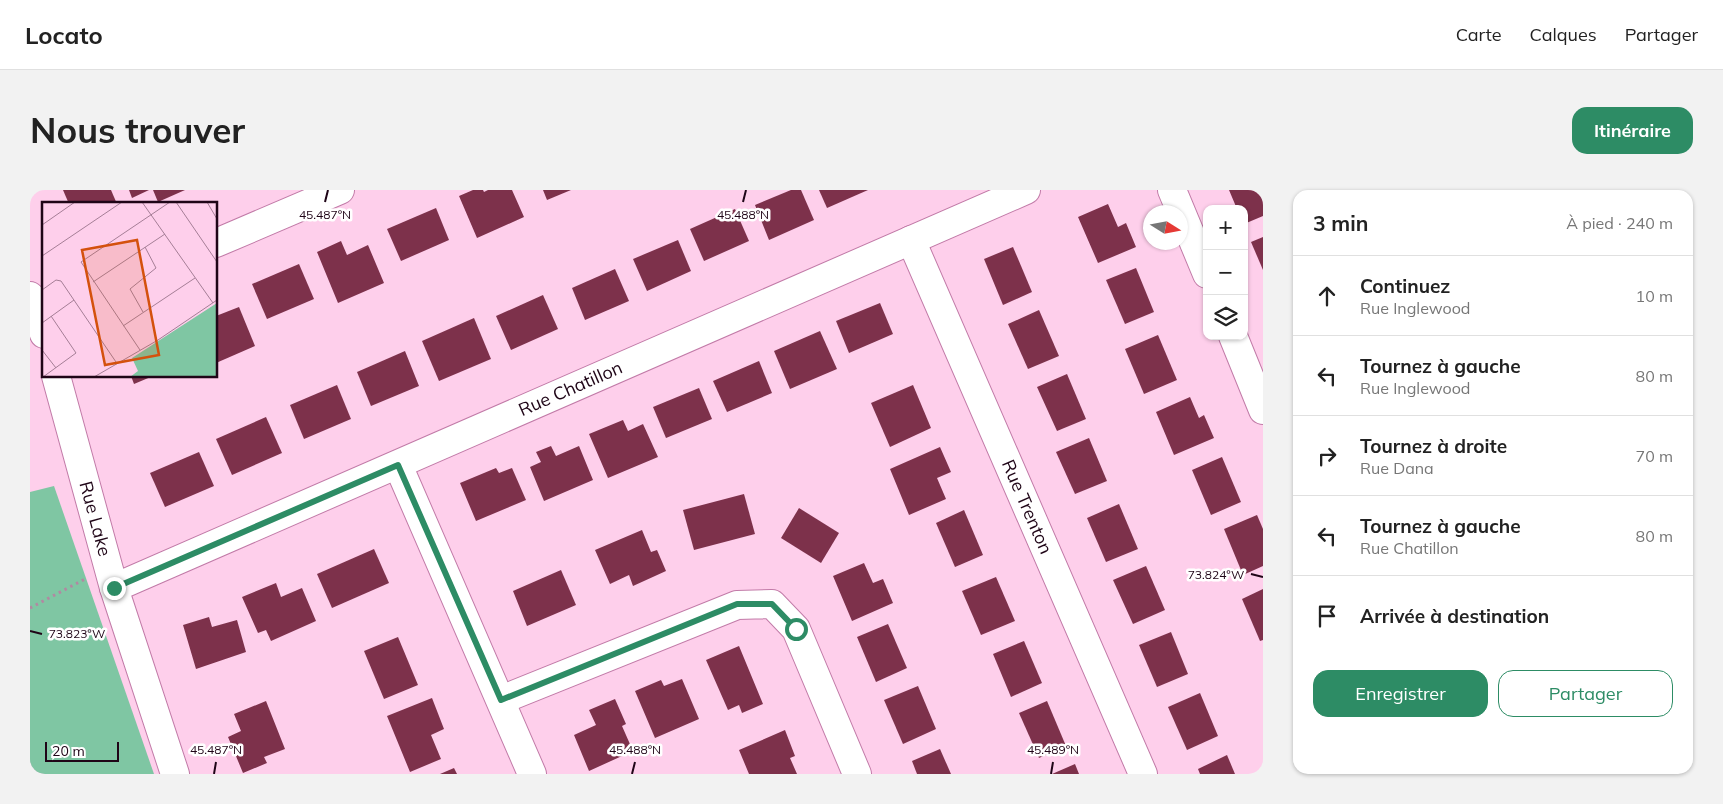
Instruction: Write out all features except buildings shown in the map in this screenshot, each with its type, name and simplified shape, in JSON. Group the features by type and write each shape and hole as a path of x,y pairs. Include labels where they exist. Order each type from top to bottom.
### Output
{"street":[{"path":"218,242 340,190"},
{"name":"Rue Chatillon","path":"111,578 398,465 1026,190"},
{"path":"1172,190 1203,264"},
{"name":"Rue Trenton","path":"911,240 1142,774"},
{"path":"1235,340 1263,410"},
{"name":"Rue Lake","path":"57,378 111,578 174,774"},
{"path":"398,465 532,774"},
{"path":"501,700 737,604 772,604 796,629 857,774"}],"path":[{"path":"30,608 111,578"}],"green space":[{"path":"54,486 154,774 30,774 30,492"}],"route":[{"path":"114,588 398,465 501,700 737,604 772,604 796,629"}]}
